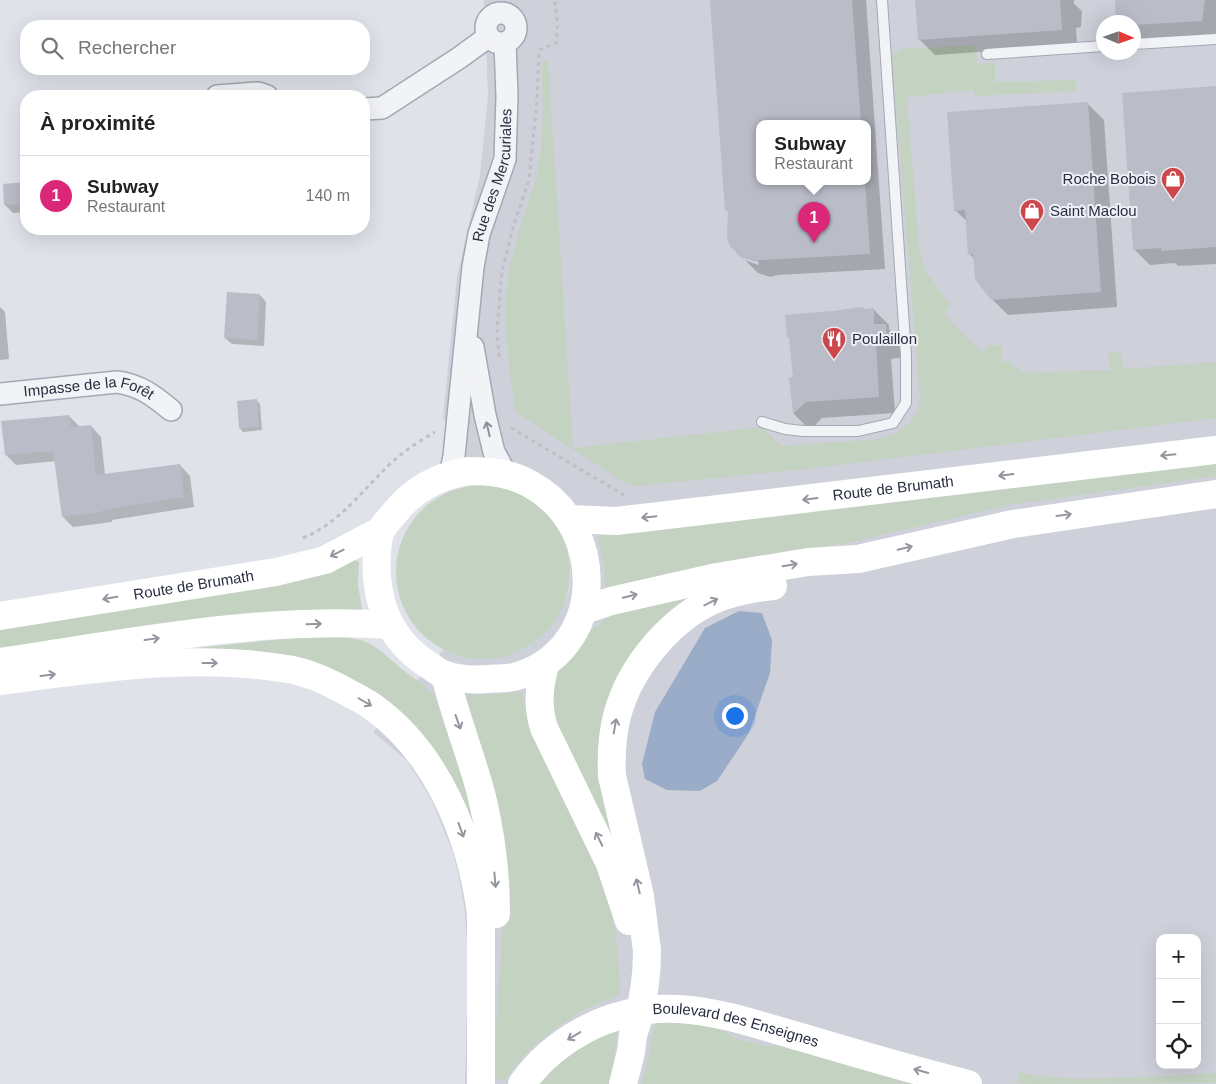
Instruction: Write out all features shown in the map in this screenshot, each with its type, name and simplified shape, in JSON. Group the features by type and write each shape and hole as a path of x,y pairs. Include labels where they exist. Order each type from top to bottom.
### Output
{"main road":[{"name":"Route de Brumath","path":"569,519 616,521 1216,450"},
{"path":"468,471 487,471 506,474 530,484 552,499 569,519 583,548 588,579 584,610 568,643 544,665 513,678 479,679 445,675 421,661 400,642 390,625 378,596 376,567 380,531 401,504 422,487 450,474 468,471"},
{"path":"584,610 611,601 717,577 808,562 858,559 1013,524 1216,494"},
{"name":"Route de Brumath","path":"0,616 276,572 325,560 380,531"},
{"path":"623,1084 646,986 641,952 640,896 612,776 613,736 617,715 626,690 654,646 673,627 697,609 721,597 748,590 810,579 858,559"},
{"path":"0,662 237,629 317,624 390,625"},
{"path":"0,681 110,668 177,663 238,663 289,669 332,684 373,707 395,726 416,749 433,774 460,826 470,858 481,914 483,1084"},
{"path":"544,665 538,700 544,728 610,864 641,952"},
{"path":"445,675 488,823 494,868 496,914 483,1084"},
{"name":"Boulevard des Enseignes","path":"522,1084 554,1049 574,1035 618,1015 658,1008 704,1012 728,1017 968,1084"}],"street":[{"path":"370,109 382,108 459,58 496,40 513,37 516,27 513,19 500,6"},
{"name":"Rue des Mercuriales","path":"450,474 457,429 473,267 479,234 505,159 507,96 496,40"},
{"name":"Rue des Mercuriales","path":"470,308 474,360 485,415 494,452 506,474"},
{"name":"Impasse de la Forêt","path":"0,394 117,382 144,389 171,410"}],"lane":[{"path":"762,422 785,429 858,432 893,423 906,403 906,356 882,0"},
{"path":"1141,44 1216,39"},
{"path":"987,54 1096,47"}],"path":[{"path":"499,359 497,330 502,271 514,224 529,180 537,100 539,50 556,43 558,21 554,0"},
{"path":"508,427 627,496"},
{"path":"299,539 316,532 348,509 384,470 411,447 438,430 457,429"}],"shaded area":[{"path":"484,0 1216,0 1216,1084 465,1084 468,962 465,912 453,853 431,799 407,761 373,732 443,650 460,656 481,658 499,657 530,646 553,624 562,608 569,591 571,573 569,552 475,485 443,417 457,277 480,175 488,96"}],"green space":[{"path":"976,45 977,64 995,62 995,82 1076,80 1077,91 975,96 974,90 907,97 919,247 925,270 951,306 944,314 982,352 988,345 1002,345 1002,362 1011,361 1012,367 1020,367 1021,373 1110,370 1108,352 1120,352 1124,369 1216,362 1216,418 814,468 635,486 624,482 515,412 506,334 507,287 515,244 540,160 542,63 548,60 573,448 762,427 781,446 879,439 897,433 911,421 918,410 920,398 892,56 902,49"},
{"path":"1216,462 1216,476 1008,505 857,541 701,568 606,590 603,558 598,537 600,533"},
{"path":"483,485 500,487 524,495 550,517 560,531 566,547 570,572 568,589 560,613 538,639 524,649 508,655 483,659 466,657 442,649 416,627 406,613 400,597 396,572 398,555 406,531 428,505 442,495 458,489"},
{"path":"354,560 359,562 358,585 362,609 360,612 0,651 0,630 330,570"},
{"path":"699,592 629,667 614,850 551,720 550,677 566,662 594,628 611,616 627,610"},
{"path":"344,637 364,641 372,645 425,686 434,696 460,770 474,823 477,844 388,704 149,653 292,638"},
{"path":"520,690 537,740 589,850 606,893 616,935 620,994 583,1010 560,1025 524,1055 504,1081 493,1077 504,908 464,694 506,693"},
{"path":"657,1012 712,1020 734,1038 766,1046 794,1045 937,1084 641,1084 649,1055"},
{"path":"618,1022 611,1084 533,1084 539,1075"},
{"path":"1020,1072 1056,1078 1079,1079 1216,1073 1216,1083 1027,1084 1017,1083"}],"water":[{"path":"739,611 762,613 772,640 770,673 749,733 717,781 700,791 667,790 645,779 642,764 655,712 705,628"}],"building":[{"path":"710,0 852,0 861,120 756,120 756,185 865,185 870,254 753,261 740,257 730,246 727,238 728,211 725,211"},
{"path":"915,0 1060,0 1062,30 918,40"},
{"path":"1115,0 1205,0 1202,21 1141,25 1141,15 1116,15"},
{"path":"1216,86 1216,247 1161,251 1161,248 1133,250 1122,93"},
{"path":"1088,102 1101,292 991,300 975,279 973,254 968,255 965,210 954,211 947,112"},
{"path":"20,183 20,204 4,205 3,184"},
{"path":"227,292 260,294 257,340 224,338"},
{"name":"Poulaillon","path":"863,307 864,309 874,308 874,324 886,324 887,342 876,343 879,397 806,402 793,414 789,378 793,377 785,315"},
{"path":"257,399 259,427 239,428 237,401"},
{"path":"69,415 71,427 91,425 96,475 180,464 184,497 102,510 103,512 62,517 53,451 5,455 1,421"}],"place":[{"name":"Roche Bobois","path":"1173,200"},
{"name":"Saint Maclou","path":"1032,232"},
{"name":"Subway","path":"814,243"},
{"name":"Poulaillon","path":"834,360"}]}
